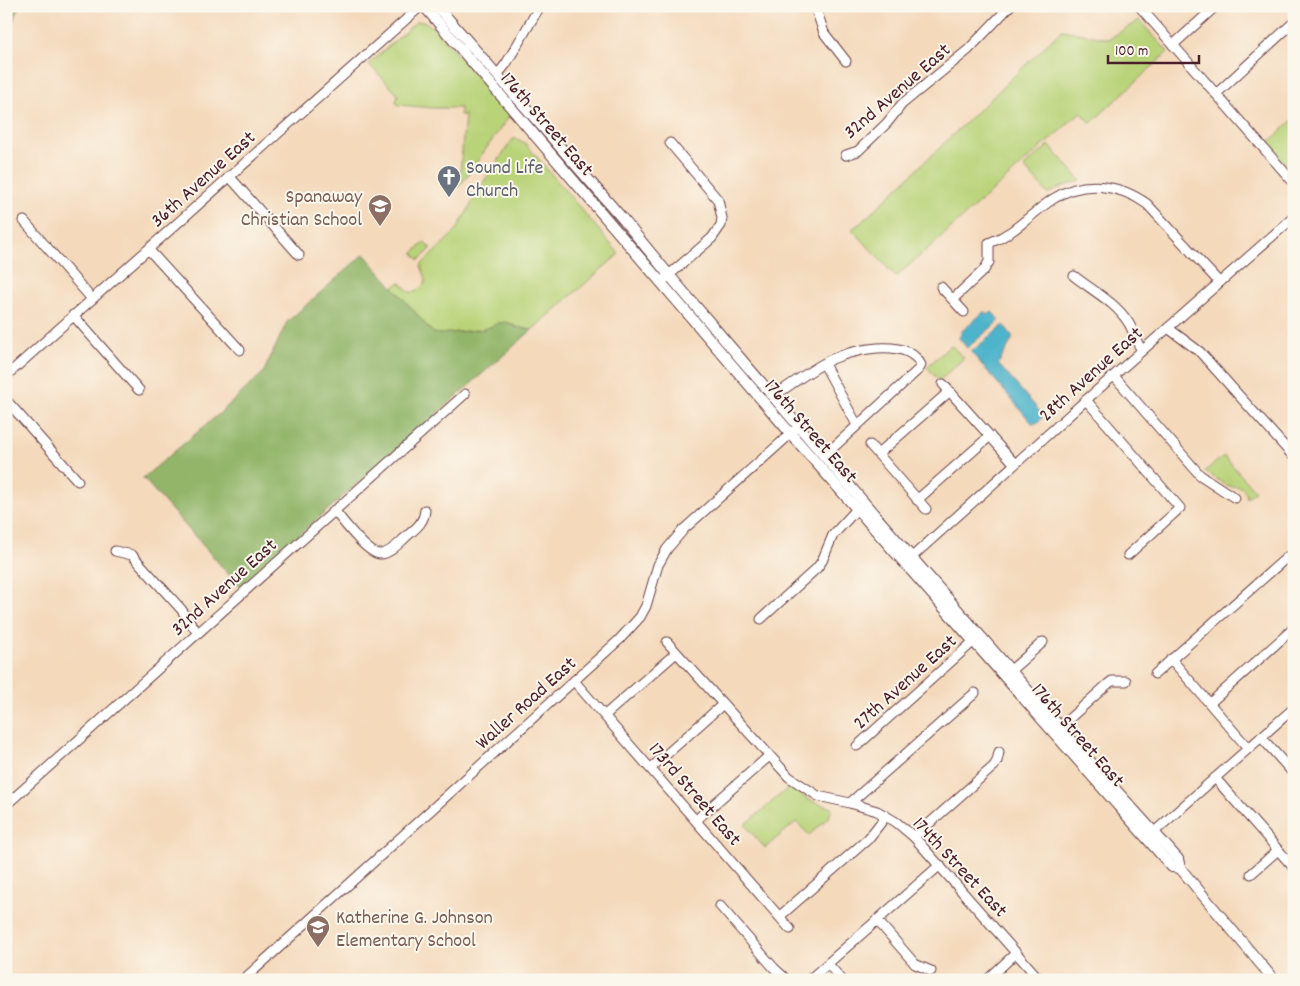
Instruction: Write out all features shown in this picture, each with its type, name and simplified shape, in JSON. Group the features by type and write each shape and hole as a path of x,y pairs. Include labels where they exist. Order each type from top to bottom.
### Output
{"main road":[{"name":"176th Street East","path":"422,6 773,396 795,430 824,456 1063,731 1178,859 1180,868 1274,980"},
{"name":"176th Street East","path":"437,6 622,218 666,278 795,430 857,510 1172,867 1180,868"},
{"path":"877,532 885,534 906,557 912,557"},
{"path":"1028,703 1034,703 1062,735 1063,731"}],"street":[{"name":"36th Avenue East","path":"6,376 422,6"},
{"path":"498,74 506,64 540,6"},
{"path":"815,6 824,33 846,61"},
{"name":"32nd Avenue East","path":"846,155 858,151 913,94 968,50 1010,6"},
{"path":"1139,6 1294,182"},
{"path":"1173,45 1216,6"},
{"path":"1216,94 1294,22"},
{"path":"666,278 712,238 721,225 722,214 718,200 670,143"},
{"path":"229,176 298,255"},
{"path":"952,299 984,270 988,262 990,243 1020,227 1053,199 1062,194 1086,187 1100,186 1133,195 1147,204 1219,282"},
{"name":"28th Avenue East","path":"912,557 1014,463 1294,217"},
{"path":"24,221 92,299"},
{"path":"149,250 240,350"},
{"path":"1074,276 1112,304 1128,322 1142,350"},
{"path":"941,287 964,312"},
{"path":"73,316 139,390"},
{"path":"1168,328 1200,352 1294,457"},
{"path":"773,396 830,360 849,354 887,348 905,350 912,354 921,365 919,369 824,456"},
{"path":"824,364 857,425"},
{"path":"1114,376 1200,475 1235,498"},
{"path":"943,384 1014,463"},
{"path":"878,454 950,391"},
{"name":"32nd Avenue East","path":"6,805 465,394"},
{"path":"6,400 78,482"},
{"path":"1086,400 1180,508 1128,555"},
{"name":"Waller Road East","path":"243,980 618,640 640,617 652,592 658,566 672,542 684,529 795,430"},
{"path":"917,500 990,436"},
{"path":"870,445 926,509"},
{"path":"334,510 372,552 382,554 392,550 419,525 425,517 425,510"},
{"path":"761,619 817,568 822,562 833,535 857,510"},
{"path":"115,550 132,555 181,609 198,632"},
{"path":"1155,674 1294,550"},
{"path":"1210,703 1294,628"},
{"name":"27th Avenue East","path":"856,746 974,641"},
{"name":"174th Street East","path":"667,642 768,757 789,778 818,796 850,803 886,816 914,836 1040,980"},
{"path":"1011,670 1043,642"},
{"path":"605,715 676,654"},
{"path":"1172,659 1248,748"},
{"name":"173rd Street East","path":"574,681 790,929"},
{"path":"1063,731 1108,684 1112,681 1126,681"},
{"path":"850,803 975,693"},
{"path":"651,768 722,705"},
{"path":"1153,833 1294,708"},
{"path":"1261,737 1294,774"},
{"path":"914,836 994,766 998,761 999,752"},
{"path":"696,820 768,757"},
{"path":"1215,778 1294,868"},
{"path":"780,916 868,839 886,816"},
{"path":"1251,874 1278,850"},
{"path":"810,980 940,865"},
{"path":"720,906 774,968 787,980"},
{"path":"877,920 915,964 931,971"},
{"path":"987,980 1016,954"},
{"path":"828,964 842,980"}],"green space":[{"path":"6,6 19,6 6,41"},
{"path":"1139,20 1168,52 1091,123 1081,112 896,277 852,229 863,221 1062,30 1109,39"},
{"path":"417,21 426,22 437,31 510,115 459,187 455,184 455,174 460,173 465,115 460,115 460,108 398,105 396,102 398,95 369,64"},
{"path":"1294,119 1294,173 1267,144"},
{"path":"513,139 525,143 619,254 532,330 516,327 510,323 499,323 485,329 440,334 433,333 393,287 400,282 409,292 415,292 423,286 426,281 422,264 456,231 486,178"},
{"path":"1049,145 1081,181 1061,187 1048,194 1024,167"},
{"path":"425,242 431,249 419,260 413,253"},
{"path":"364,254 433,333 440,334 485,329 506,322 516,327 532,330 240,587 143,478 219,414 263,373 287,322"},
{"path":"951,345 964,358 939,381 927,367"},
{"path":"1224,456 1255,491 1247,498 1242,487 1226,485 1205,471"},
{"path":"789,787 809,800 832,808 829,817 809,835 796,822 765,848 745,825"}],"water":[{"path":"985,311 988,315 992,312 998,318 998,322 967,348 959,338 961,332"},
{"path":"1004,325 1012,336 1012,340 998,364 1043,415 1037,423 1032,423 971,352"}],"place":[{"name":"Sound Life Church","path":"449,198"},
{"name":"Spanaway Christian School","path":"380,227"},
{"name":"Katherine G. Johnson Elementary School","path":"318,948"}]}
